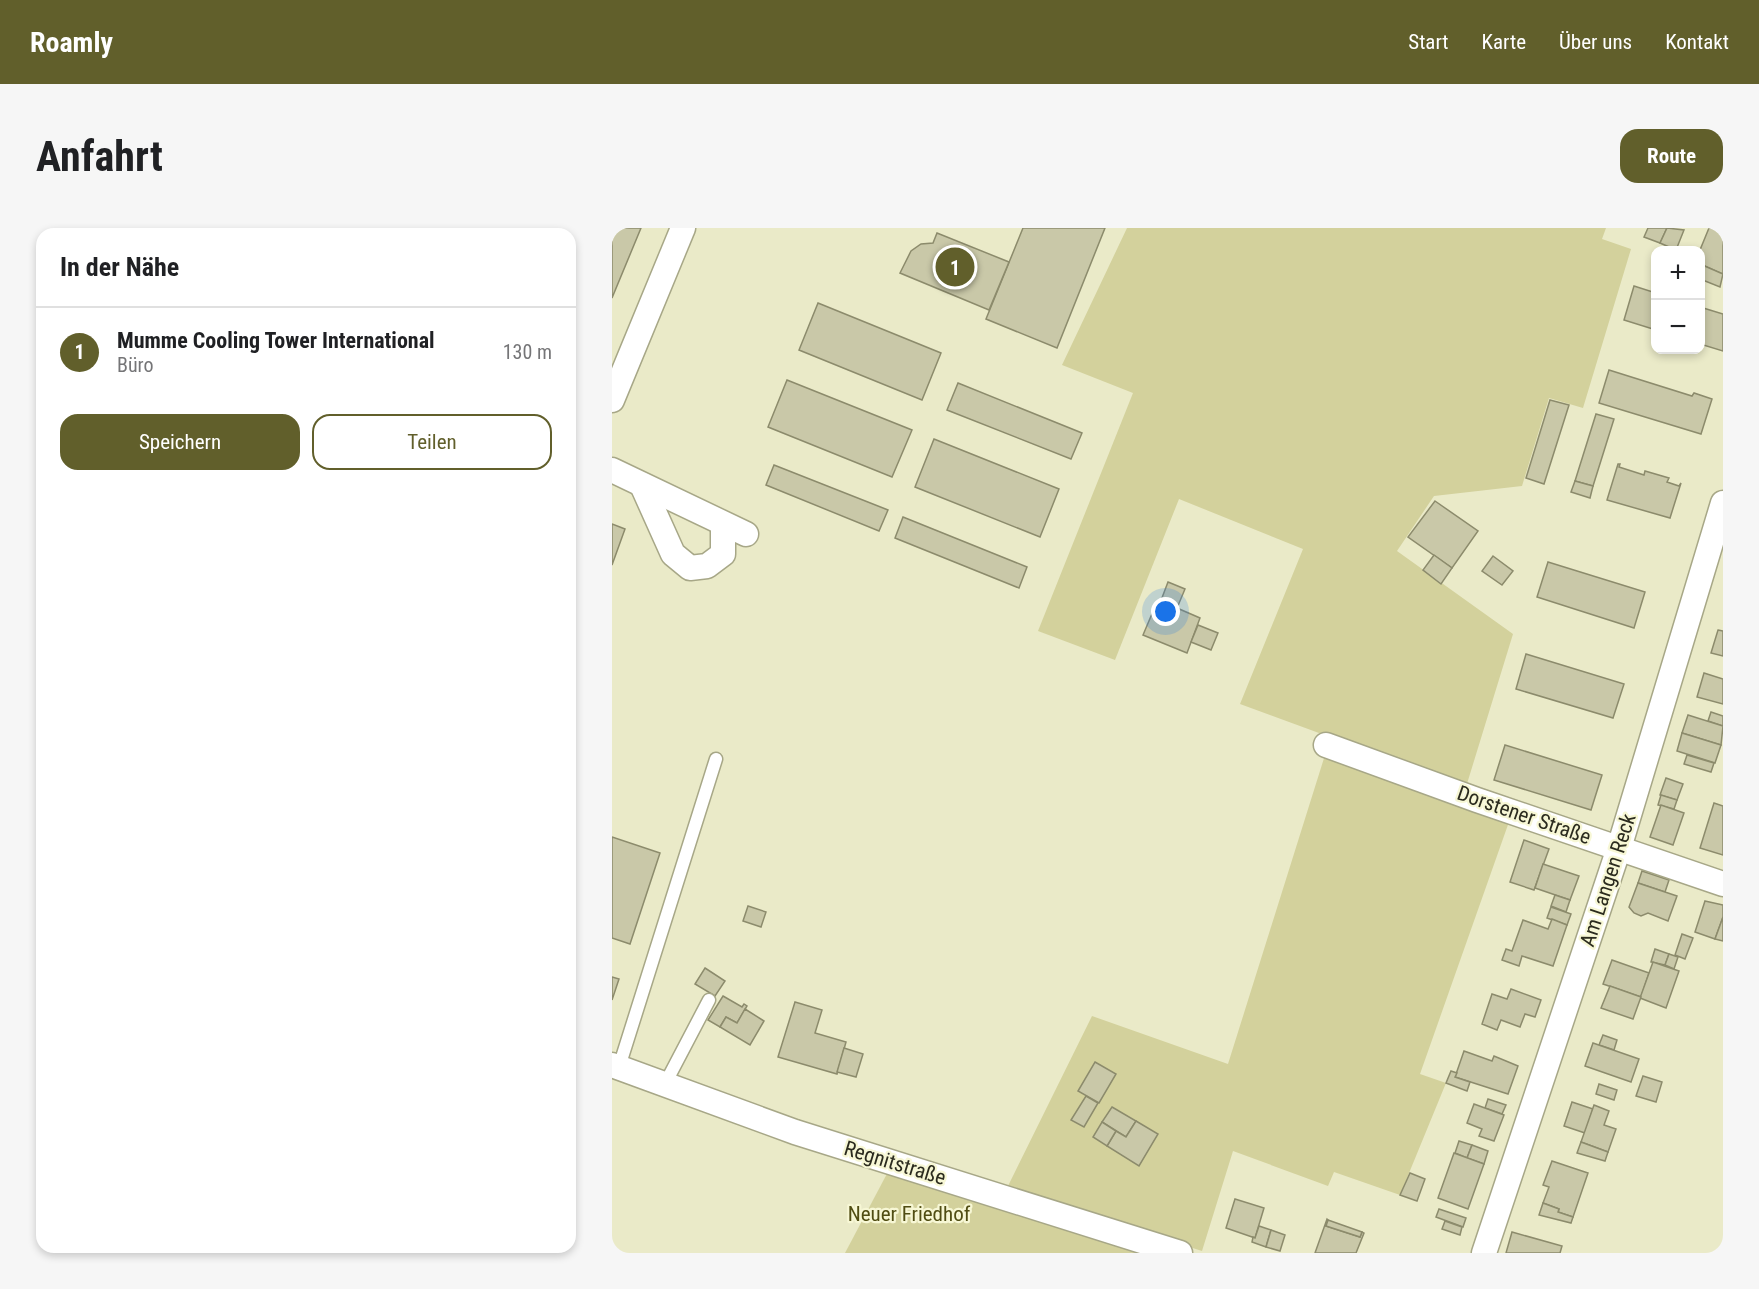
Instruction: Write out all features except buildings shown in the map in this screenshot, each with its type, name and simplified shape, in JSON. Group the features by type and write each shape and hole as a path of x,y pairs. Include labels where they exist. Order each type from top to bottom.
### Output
{"street":[{"path":"612,400 683,228"},
{"path":"612,470 746,534"},
{"path":"642,485 673,554 690,568 706,566 723,554 723,525"},
{"name":"Am Langen Reck","path":"1484,1253 1619,848 1723,503"},
{"name":"Dorstener Straße","path":"1326,745 1477,800 1723,884"},
{"name":"Regnitstraße","path":"615,1066 795,1131 1180,1253"}],"lane":[{"path":"615,1066 716,759"},
{"path":"665,1084 709,1000"}],"green space":[{"path":"1127,228 1606,228 1602,239 1631,249 1583,408 1549,398 1522,486 1434,496 1397,551 1513,634 1466,787 1240,704 1303,549 1179,499 1115,660 1038,631 1133,393 1062,365"},
{"path":"1325,755 1510,819 1420,1074 1446,1083 1400,1195 1334,1172 1328,1186 1233,1151 1202,1251 1007,1188 1092,1016 1228,1064"},
{"name":"Neuer Friedhof","path":"890,1168 1157,1253 845,1253"}],"place":[{"name":"Mumme Cooling Tower International","path":"955,267"}]}
